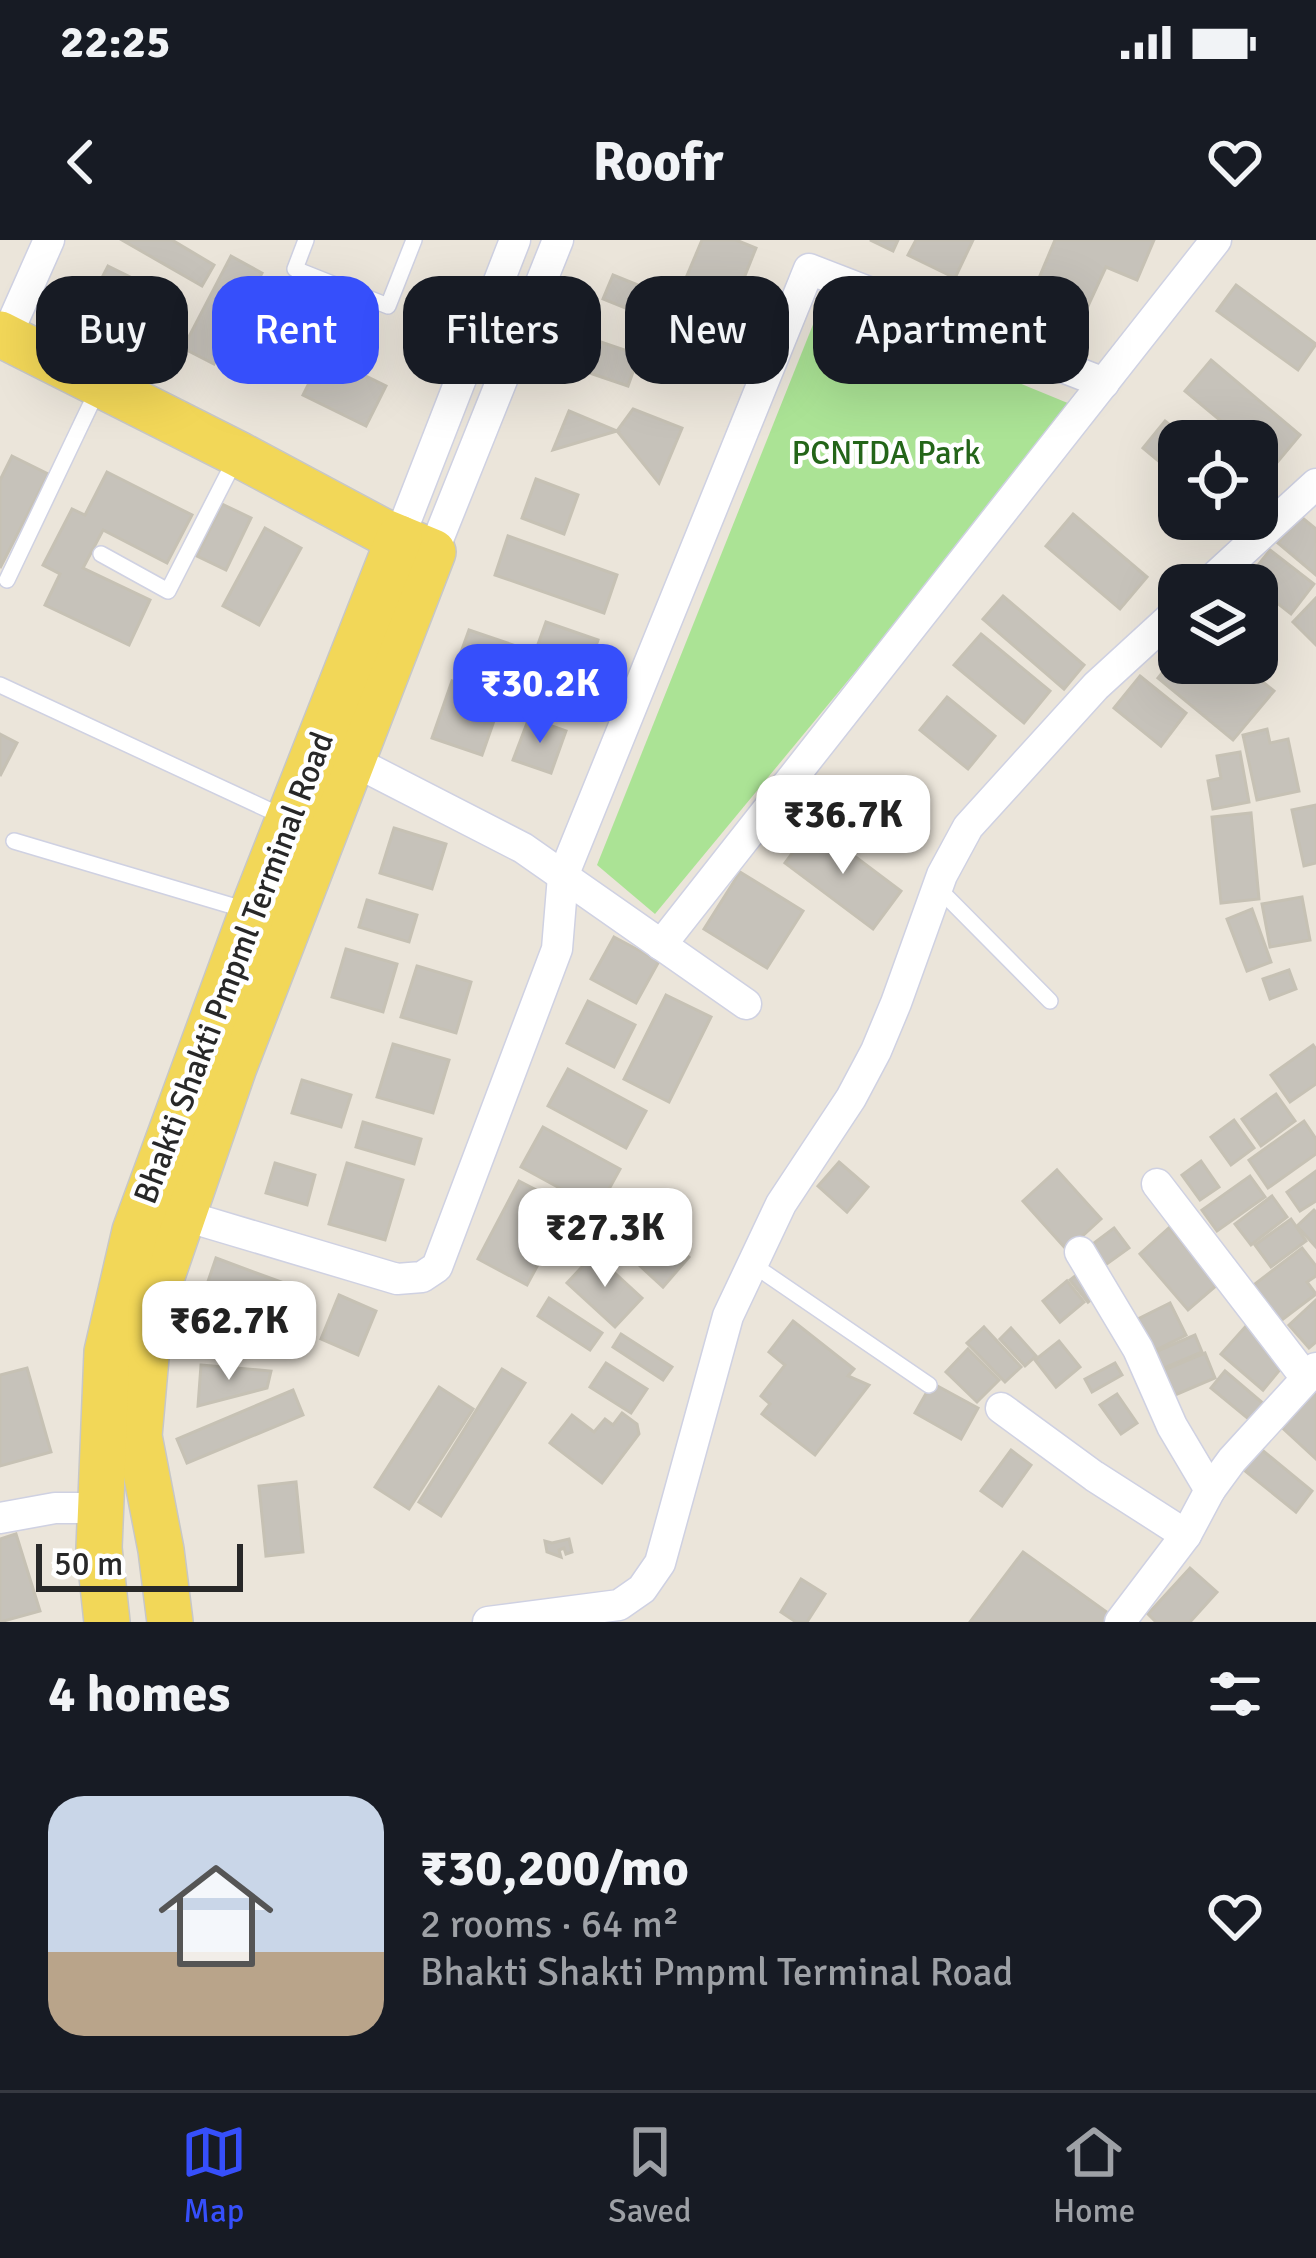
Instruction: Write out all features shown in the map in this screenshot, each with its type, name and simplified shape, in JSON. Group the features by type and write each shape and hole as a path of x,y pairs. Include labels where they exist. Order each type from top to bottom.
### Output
{"main road":[{"path":"3,335 36,352"},
{"path":"100,384 416,545 270,919 234,1067 161,1279 147,1346 139,1436 170,1622"},
{"name":"Bhakti Shakti Pmpml Terminal Road","path":"107,1622 99,1548 107,1352 136,1231 270,919"}],"street":[{"path":"3,335 50,240"},
{"path":"416,545 515,240"},
{"path":"416,545 558,240"},
{"path":"661,945 1216,240"},
{"path":"182,1215 397,1279 422,1277 437,1267 557,949 562,876 809,269 1104,383"},
{"path":"1229,564 1316,484"},
{"path":"488,1622 619,1605 642,1589 660,1563 728,1316 782,1204 876,1051 937,887 968,826 1096,686 1158,629"},
{"path":"334,752 524,848 746,1004"},
{"path":"1120,1622 1186,1535 1232,1460 1311,1373 1157,1184"},
{"path":"1080,1252 1138,1349 1172,1426 1210,1490"},
{"path":"1001,1408 1112,1489 1186,1535"},
{"path":"0,1518 55,1508 100,1508"}],"lane":[{"path":"306,240 295,269 388,306 415,240"},
{"path":"7,580 100,384"},
{"path":"101,554 168,592 238,454"},
{"path":"0,685 304,827"},
{"path":"14,841 270,919"},
{"path":"937,887 1050,1001"},
{"path":"752,1264 928,1385"}],"green space":[{"name":"PCNTDA Park","path":"813,325 813,384 1021,384 1075,406 655,914 597,865"}],"building":[{"path":"122,240 172,240 214,265 202,286"},
{"path":"702,240 736,240 756,248 745,276 687,276"},
{"path":"870,240 898,240 893,251"},
{"path":"916,240 973,240 956,276 908,255"},
{"path":"1055,240 1154,240 1137,280 1106,267 1089,304 1089,276 1040,276"},
{"path":"231,256 262,273 260,276 221,276"},
{"path":"108,266 128,276 103,276"},
{"path":"613,275 625,280 625,308 603,299"},
{"path":"1236,285 1316,344 1298,370 1217,311"},
{"path":"212,292 212,363 188,351 188,338"},
{"path":"601,342 625,350 628,386 601,377"},
{"path":"1211,360 1300,435 1278,461 1278,420 1220,420 1185,391"},
{"path":"308,384 386,386 366,426 303,395"},
{"path":"633,409 682,428 659,483 617,431"},
{"path":"569,411 617,431 553,450"},
{"path":"1158,430 1158,460 1143,448"},
{"path":"12,456 48,474 0,568 0,480"},
{"path":"107,472 192,515 167,563 103,530 83,568 150,600 129,645 45,605 60,574 43,565 72,509 85,515"},
{"path":"536,479 578,495 564,534 522,518"},
{"path":"222,504 251,518 226,570 197,556"},
{"path":"1073,514 1147,577 1120,609 1046,546"},
{"path":"1300,516 1316,529 1316,575 1278,543"},
{"path":"265,528 301,548 259,625 223,606"},
{"path":"508,536 617,575 604,613 495,575"},
{"path":"1270,550 1314,584 1291,614 1278,604 1278,564 1259,564"},
{"path":"1003,596 1084,665 1064,689 983,619"},
{"path":"1316,598 1316,645 1293,622"},
{"path":"546,622 598,640 580,693 527,675"},
{"path":"469,630 525,649 511,689 455,669"},
{"path":"981,634 1050,691 1024,723 954,665"},
{"path":"1140,676 1186,713 1161,746 1114,708"},
{"path":"452,681 502,698 482,755 432,738"},
{"path":"1165,684 1266,684 1274,691 1233,740"},
{"path":"947,697 995,736 968,769 920,730"},
{"path":"529,718 566,731 551,773 513,760"},
{"path":"1267,729 1270,743 1288,739 1299,791 1257,800 1243,735"},
{"path":"0,734 17,743 0,776"},
{"path":"1240,752 1249,802 1213,809 1208,781 1221,778 1217,756"},
{"path":"1316,805 1316,863 1304,866 1292,810"},
{"path":"1251,813 1259,899 1221,903 1212,817"},
{"path":"813,825 901,891 873,929 785,863"},
{"path":"394,828 446,844 432,889 380,873"},
{"path":"740,872 803,911 767,968 704,929"},
{"path":"1302,897 1310,940 1270,947 1262,904"},
{"path":"367,900 417,915 409,942 359,927"},
{"path":"1252,909 1271,962 1247,971 1227,919"},
{"path":"614,937 659,961 636,1003 591,979"},
{"path":"346,949 397,964 383,1012 332,997"},
{"path":"417,966 471,982 456,1033 401,1017"},
{"path":"1289,970 1296,989 1270,999 1263,979"},
{"path":"666,995 711,1017 669,1102 624,1079"},
{"path":"588,1001 635,1025 614,1067 567,1043"},
{"path":"393,1044 449,1060 433,1113 377,1097"},
{"path":"1313,1045 1316,1084 1290,1102 1271,1075"},
{"path":"568,1069 646,1111 626,1148 548,1106"},
{"path":"302,1080 351,1095 341,1127 292,1113"},
{"path":"1276,1094 1295,1121 1261,1146 1242,1119"},
{"path":"1234,1120 1254,1148 1231,1165 1211,1137"},
{"path":"1304,1121 1316,1139 1316,1154 1268,1188 1249,1160"},
{"path":"363,1122 421,1139 414,1164 356,1147"},
{"path":"543,1127 620,1169 598,1209 521,1167"},
{"path":"1201,1161 1219,1187 1200,1200 1182,1175"},
{"path":"839,1162 868,1187 847,1212 818,1186"},
{"path":"275,1163 315,1175 307,1205 266,1193"},
{"path":"347,1163 403,1180 385,1240 329,1224"},
{"path":"1057,1170 1101,1219 1067,1250 1023,1201"},
{"path":"1316,1171 1316,1201 1300,1211 1287,1192"},
{"path":"1250,1176 1265,1197 1217,1231 1202,1210"},
{"path":"519,1181 569,1207 527,1285 478,1259"},
{"path":"1272,1196 1287,1217 1251,1245 1235,1224"},
{"path":"1316,1212 1316,1247 1297,1226"},
{"path":"1291,1219 1306,1241 1271,1267 1255,1245"},
{"path":"1114,1228 1129,1248 1104,1266 1090,1246"},
{"path":"1169,1228 1218,1284 1188,1310 1140,1254"},
{"path":"666,1236 689,1257 663,1287 639,1265"},
{"path":"1302,1248 1316,1266 1316,1276 1307,1282 1316,1294 1278,1323 1251,1287"},
{"path":"594,1254 642,1298 615,1327 567,1283"},
{"path":"216,1258 281,1282 267,1322 202,1299"},
{"path":"1083,1270 1101,1291 1088,1302 1070,1280"},
{"path":"1067,1281 1084,1302 1060,1322 1043,1301"},
{"path":"339,1295 376,1311 358,1355 321,1339"},
{"path":"549,1298 602,1333 590,1350 538,1316"},
{"path":"1316,1300 1316,1342 1309,1348 1289,1325"},
{"path":"1170,1303 1186,1335 1146,1355 1130,1323"},
{"path":"793,1321 854,1369 848,1376 869,1385 815,1455 762,1414 770,1404 761,1396 785,1365 769,1352"},
{"path":"1246,1326 1287,1361 1263,1390 1221,1354"},
{"path":"984,1327 1021,1367 1005,1382 967,1343"},
{"path":"1011,1328 1036,1356 1025,1366 1000,1339"},
{"path":"621,1334 672,1367 663,1380 613,1347"},
{"path":"1195,1335 1202,1352 1162,1369 1155,1352"},
{"path":"1059,1341 1080,1367 1056,1387 1035,1360"},
{"path":"968,1349 999,1380 977,1402 946,1372"},
{"path":"1205,1353 1215,1378 1175,1395 1164,1370"},
{"path":"606,1363 647,1389 631,1413 590,1387"},
{"path":"1115,1363 1122,1375 1092,1392 1085,1379"},
{"path":"201,1365 271,1371 267,1388 198,1406"},
{"path":"27,1368 51,1452 0,1466 0,1375"},
{"path":"502,1369 525,1383 441,1516 419,1502"},
{"path":"1225,1371 1265,1405 1251,1421 1211,1388"},
{"path":"1316,1380 1316,1459 1276,1422"},
{"path":"932,1383 978,1408 961,1439 915,1413"},
{"path":"439,1387 473,1409 409,1509 375,1487"},
{"path":"293,1390 303,1415 187,1463 177,1439"},
{"path":"1117,1394 1137,1423 1121,1434 1100,1405"},
{"path":"622,1413 637,1424 639,1434 602,1483 550,1443 572,1415 594,1432 605,1419 613,1425"},
{"path":"1256,1445 1312,1491 1296,1512 1239,1466"},
{"path":"1011,1450 1031,1465 1002,1506 981,1491"},
{"path":"296,1482 303,1552 266,1556 259,1486"},
{"path":"16,1534 40,1611 0,1622 0,1539"},
{"path":"569,1539 572,1552 559,1550 561,1557 547,1552 545,1541"},
{"path":"1023,1552 1115,1618 1112,1622 970,1622"},
{"path":"1190,1568 1217,1592 1190,1622 1156,1622 1148,1614"},
{"path":"801,1579 825,1594 807,1622 796,1622 781,1612"}]}
